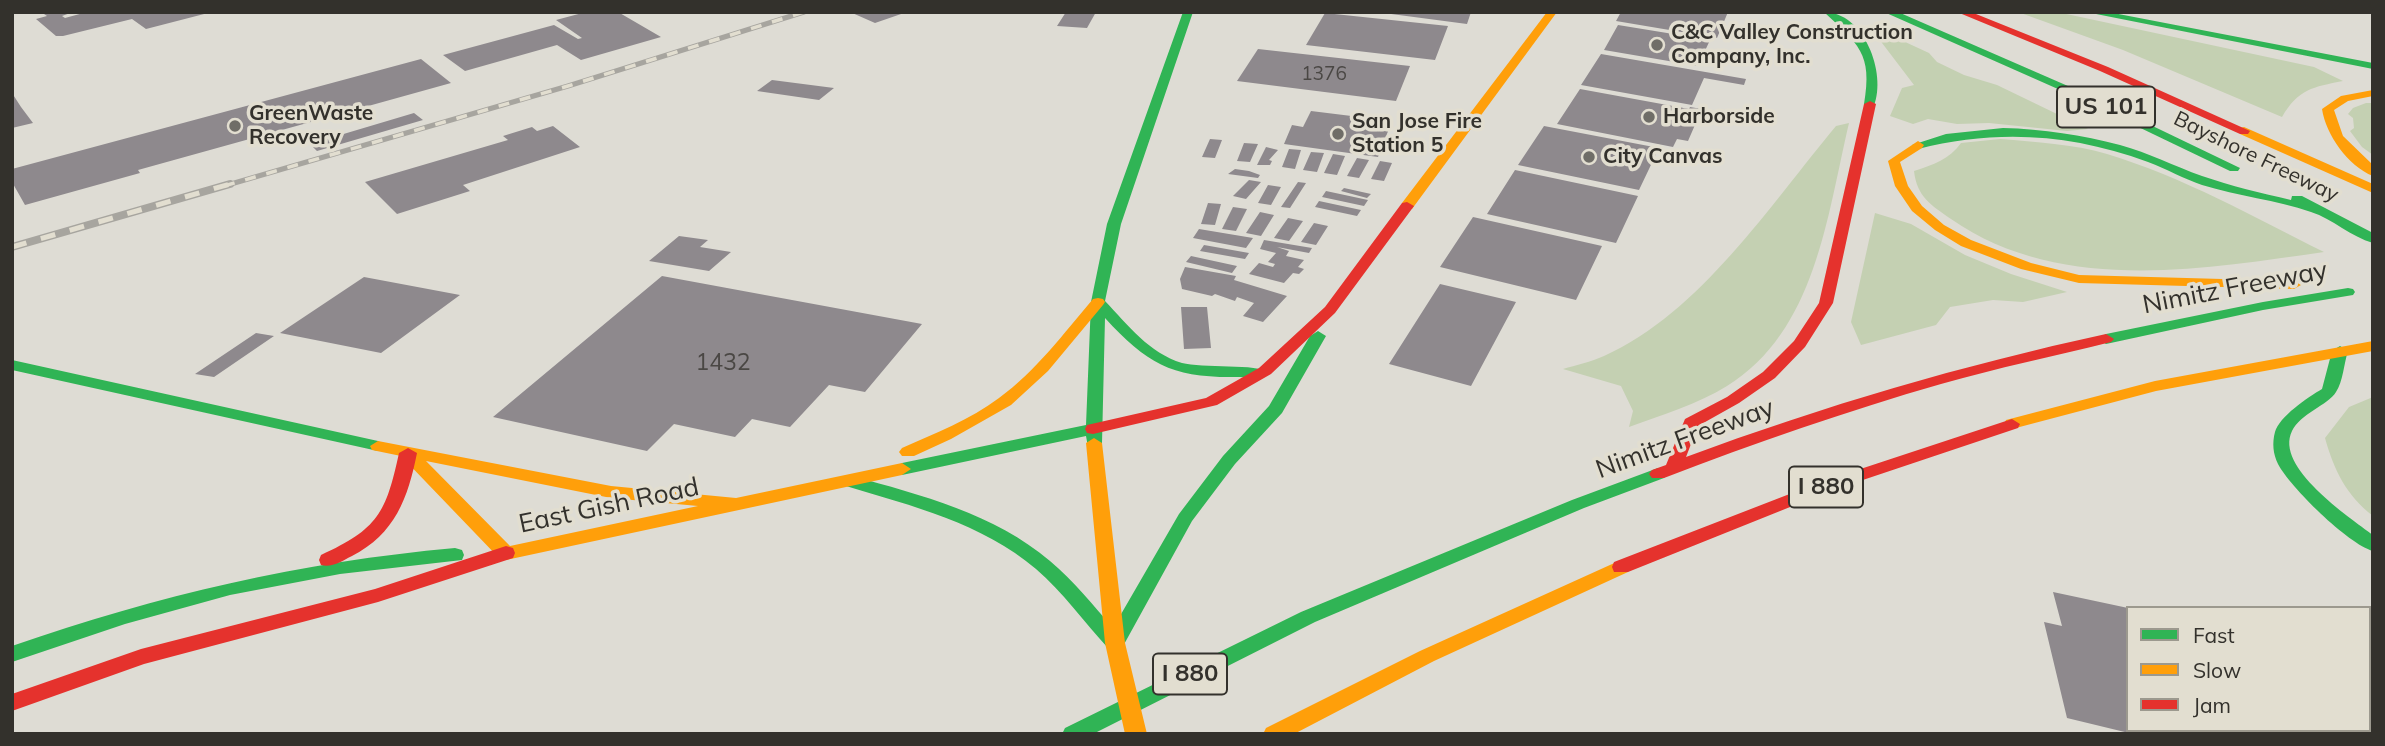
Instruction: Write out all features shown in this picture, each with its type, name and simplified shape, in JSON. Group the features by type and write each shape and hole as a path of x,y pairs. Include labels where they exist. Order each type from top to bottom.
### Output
{"main road":[{"path":"1136,734 1115,643 1093,429 1098,302 1114,224 1152,108 1188,12"},
{"path":"1115,643 1185,518 1229,460 1276,409 1311,351 1330,310 1552,12"},
{"path":"1673,468 1691,423 1743,396 1771,376 1812,332 1826,303 1875,83 1868,51 1849,27 1829,12"},
{"name":"Bayshore Freeway","path":"1889,12 2080,95 2254,178 2373,239"},
{"name":"Bayshore Freeway","path":"1962,12 2104,69 2373,190"},
{"path":"2091,12 2373,66"},
{"path":"2373,93 2345,98 2328,109 2327,121 2337,139 2373,172"},
{"name":"Nimitz Freeway","path":"1073,734 1308,617 1578,504 1845,408 2022,356 2294,300 2354,291 2264,282 2117,281 2046,273 1984,251 1929,220 1905,196 1894,173 1894,160 1914,145 1944,136 1983,131 2046,134 2145,157 2207,183 2319,210"},
{"path":"1098,302 1156,358 1182,368 1208,372 1265,372"},
{"path":"846,481 965,426 1016,393 1047,362 1098,302"},
{"name":"East Gish Road","path":"408,453 506,554 1211,402 1265,372 1330,310"},
{"name":"I 880","path":"1274,734 1339,699 1553,597 1712,529 1850,478 2005,426 2126,392 2373,346"},
{"path":"2340,351 2329,391 2308,404 2283,430 2282,453 2331,512 2373,545"},
{"path":"12,365 408,453 611,492 736,504"},
{"path":"314,568 368,540 387,521 402,487 408,453"},
{"path":"846,481 956,513 1008,538 1043,565 1115,643"},
{"path":"12,654 183,597 314,568 421,557 506,554"},
{"path":"12,703 141,657 378,595 506,554"}],"green space":[{"path":"2018,12 2057,12 2314,67 2343,81 2323,85 2300,95 2282,117 2123,50"},
{"path":"1890,35 1929,53 1937,62 1964,75 1997,85 2088,129 2067,131 1989,123 1957,124 1928,119 1913,124 1890,116 1902,88 1914,85 1879,39"},
{"path":"2373,103 2373,155 2362,147 2350,131 2354,128 2353,118 2348,114 2353,108"},
{"path":"1849,123 1813,269 1799,303 1781,335 1757,363 1727,386 1704,398 1629,427 1633,411 1621,386 1563,369 1604,356 1639,337 1671,313 1731,255 1836,126"},
{"path":"2000,139 2081,148 2135,163 2218,198 2324,252 2182,269 2085,267 2038,259 1993,243 1951,219 1926,199 1918,188 1914,171 1946,157 1961,143"},
{"path":"1875,213 1911,224 1965,255 2011,274 2067,292 2023,302 1993,300 1950,307 1936,325 1861,345 1851,322"},
{"path":"2373,397 2373,516 2348,491 2325,438 2349,407"}],"building":[{"path":"73,12 62,16 65,18 87,12 208,13 146,29 132,19 56,36 36,19 47,16 44,14"},
{"path":"586,12 618,12 661,37 581,60 557,45 465,71 443,55 554,25 578,39 582,38 556,20"},
{"path":"850,12 904,12 904,13 875,23"},
{"path":"1066,12 1096,12 1087,28 1057,26"},
{"path":"1376,12 1471,12 1467,24"},
{"path":"1621,12 1728,12 1717,38 1616,21"},
{"path":"1325,13 1448,26 1435,60 1306,45"},
{"name":"C&C Valley Construction Company, Inc.","path":"1618,25 1710,40 1698,66 1604,50"},
{"path":"1258,49 1410,66 1396,101 1237,81"},
{"path":"1601,54 1746,79 1744,85 1704,78 1692,105 1581,85"},
{"name":"GreenWaste Recovery","path":"421,59 451,83 138,170 140,173 25,205 12,182 12,169"},
{"path":"772,80 834,88 819,100 757,91"},
{"name":"Harborside","path":"1580,89 1736,115 1733,125 1698,118 1688,141 1677,139 1673,147 1557,124"},
{"path":"12,93 21,107 33,123 12,128"},
{"name":"San Jose Fire Station 5","path":"1311,111 1392,121 1378,157 1284,144 1292,125 1303,127"},
{"path":"414,113 423,120 317,151 310,144"},
{"path":"553,126 580,147 463,185 470,191 397,214 365,182 508,140 503,136 532,127 537,131"},
{"name":"City Canvas","path":"1544,126 1659,148 1639,190 1518,165"},
{"path":"1210,139 1222,140 1215,158 1202,157"},
{"path":"1244,143 1258,144 1250,162 1237,161"},
{"path":"1266,147 1278,150 1269,160 1272,161 1270,165 1257,165"},
{"path":"1289,149 1301,150 1295,169 1282,167"},
{"path":"1311,152 1324,153 1317,172 1303,170"},
{"path":"1333,154 1345,156 1337,175 1324,173"},
{"path":"1357,158 1369,160 1359,178 1347,176"},
{"path":"1380,161 1392,163 1384,181 1371,179"},
{"path":"1235,169 1260,175 1258,178 1228,174"},
{"path":"1515,170 1638,196 1616,243 1487,214"},
{"path":"1249,180 1261,182 1246,199 1233,196"},
{"path":"1298,182 1306,183 1290,208 1281,207"},
{"path":"1268,185 1281,187 1271,205 1258,203"},
{"path":"1344,188 1371,194 1367,198 1341,191"},
{"path":"1326,191 1368,200 1364,206 1322,197"},
{"path":"1319,201 1361,210 1357,216 1315,207"},
{"path":"1208,203 1221,204 1215,225 1201,224"},
{"path":"1233,207 1247,209 1236,231 1222,229"},
{"path":"1260,212 1274,215 1261,236 1246,233"},
{"path":"1473,217 1602,246 1576,300 1440,267"},
{"path":"1288,218 1303,221 1289,241 1274,238"},
{"path":"1314,223 1328,226 1316,245 1301,242"},
{"path":"1199,229 1253,238 1246,248 1193,238"},
{"path":"679,236 708,240 700,247 731,252 709,271 649,261"},
{"path":"1264,240 1312,248 1309,253 1277,247 1289,251 1286,256 1304,260 1298,267 1304,269 1299,274 1293,273 1284,283 1249,274 1259,263 1273,267 1275,264 1268,262 1276,253 1260,249"},
{"path":"1204,245 1249,253 1245,259 1200,251"},
{"path":"1191,256 1237,266 1232,273 1186,262"},
{"path":"1185,267 1236,276 1234,280 1287,296 1263,322 1243,316 1254,303 1237,297 1235,301 1215,294 1212,296 1182,289 1180,279"},
{"path":"662,276 922,324 865,392 829,385 790,427 752,419 735,437 674,424 647,451 493,417"},
{"path":"364,277 460,295 381,353 280,333"},
{"path":"1440,284 1516,302 1471,386 1389,364"},
{"path":"1181,307 1207,307 1211,348 1184,349"},
{"path":"256,333 274,336 214,377 195,374"},
{"path":"2053,592 2126,608 2126,732 2330,734 2133,734 2067,718 2044,622 2062,626"}],"railway":[{"path":"224,186 568,86 804,12"},
{"path":"12,247 230,184"}],"traffic: fast":[{"path":"1094,443 1098,302 1114,224 1188,12"},
{"path":"1829,12 1851,30 1866,51 1872,76 1870,104"},
{"path":"1889,12 2080,95 2234,168"},
{"path":"2091,12 2373,66"},
{"path":"1918,145 1974,133 2060,136 2117,148 2218,185 2319,210"},
{"path":"2297,199 2373,239"},
{"path":"2106,339 2263,306 2348,292"},
{"path":"1098,302 1138,343 1165,362 1191,370 1260,372"},
{"path":"1115,643 1185,518 1229,460 1276,409 1318,336"},
{"path":"2340,351 2329,391 2308,404 2283,430 2281,449 2287,464 2307,490 2373,545"},
{"path":"12,365 378,446"},
{"path":"902,469 1093,429"},
{"path":"1073,734 1308,617 1578,504 1658,474"},
{"path":"852,482 951,513 976,523 1021,548 1061,582 1115,643"},
{"path":"12,654 121,618 230,588 340,567 455,555"}],"traffic: slow":[{"path":"1407,206 1552,12"},
{"path":"2373,93 2345,98 2328,109 2329,119 2337,137 2373,172"},
{"path":"2244,131 2373,189"},
{"path":"1918,145 1894,161 1901,186 1917,208 1939,227 1996,256 2079,279 2294,285"},
{"path":"908,452 970,423 1005,402 1043,367 1098,302"},
{"path":"2012,424 2155,386 2373,346"},
{"path":"1094,443 1115,643 1136,734"},
{"path":"378,446 611,492 736,504"},
{"path":"408,453 506,553"},
{"path":"506,553 902,469"},
{"path":"1274,734 1427,656 1621,567"}],"traffic: jam":[{"path":"1962,12 2104,69 2244,131"},
{"path":"1673,468 1691,423 1733,400 1769,375 1800,344 1826,303 1870,104"},
{"path":"1093,429 1211,402 1265,371 1330,310 1407,206"},
{"path":"1658,474 1880,397 1992,365 2106,339"},
{"path":"1621,567 1824,487 2012,424"},
{"path":"328,560 364,541 386,520 399,492 408,453"},
{"path":"12,703 141,657 378,595 506,553"}],"place":[{"name":"C&C Valley Construction Company, Inc.","path":"1657,45"},
{"name":"Harborside","path":"1649,117"},
{"name":"GreenWaste Recovery","path":"235,126"},
{"name":"San Jose Fire Station 5","path":"1338,134"},
{"name":"City Canvas","path":"1589,157"}]}
